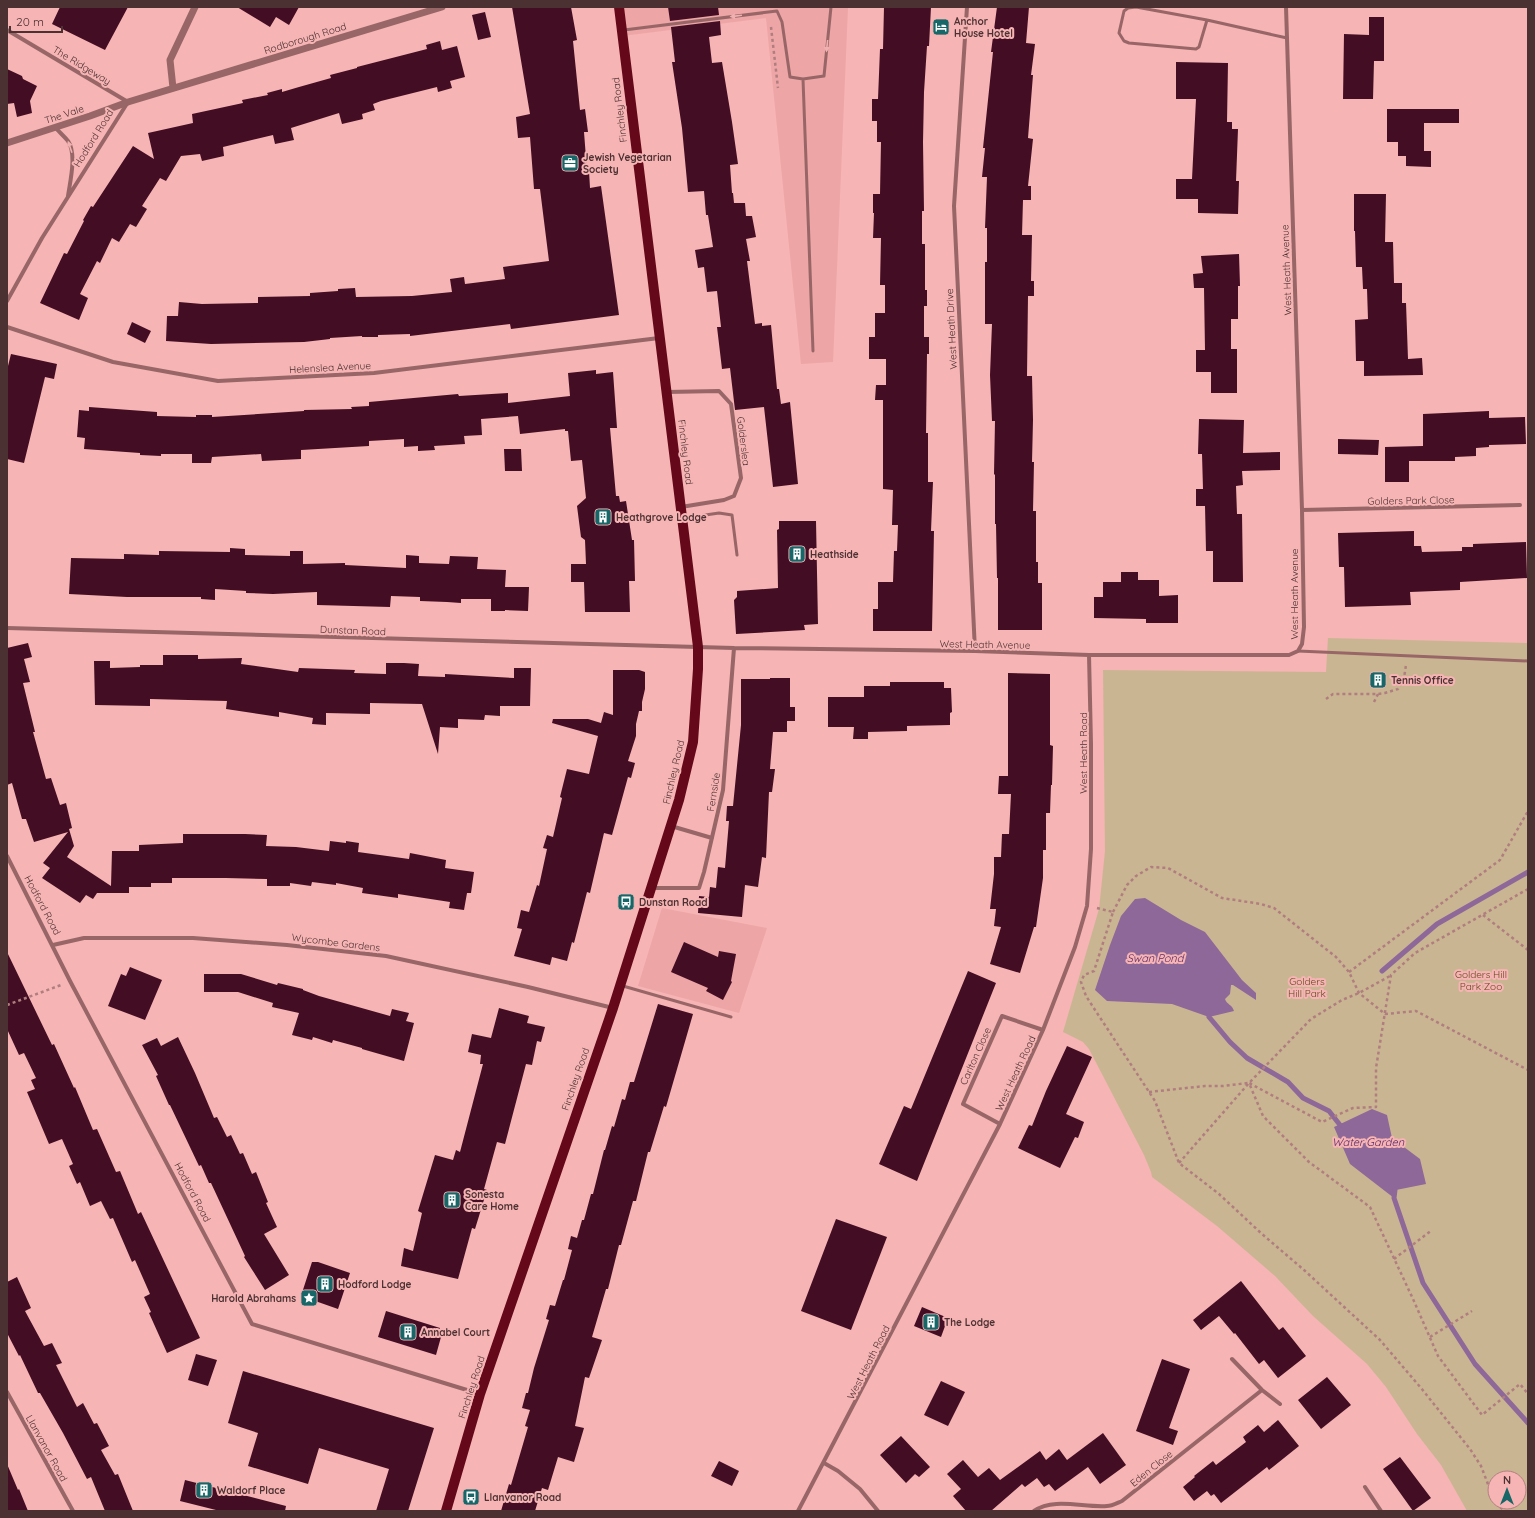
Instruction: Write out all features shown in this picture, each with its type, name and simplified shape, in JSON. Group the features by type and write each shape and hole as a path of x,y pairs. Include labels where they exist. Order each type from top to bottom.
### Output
{"main road":[{"name":"Finchley Road","path":"446,1511 480,1394 613,1008 671,826 689,764 693,742 698,647 682,507 659,338 619,7"}],"street":[{"path":"128,102 173,88 170,60 195,7"},
{"name":"Rodborough Road","path":"173,88 442,7"},
{"name":"West Heath Drive","path":"967,7 954,206 975,651"},
{"name":"West Heath Avenue","path":"698,647 975,651 1089,655 1289,655 1298,651 1302,644 1304,627 1302,510 1286,7"},
{"name":"The Ridgeway","path":"7,30 128,102"},
{"name":"The Vale","path":"7,143 128,102"},
{"name":"Hodford Road","path":"7,301 42,238 128,102"},
{"path":"55,127 69,142 72,155 72,169 67,199"},
{"name":"Helenslea Avenue","path":"7,327 113,362 218,381 374,373 659,338"},
{"name":"Golderslea","path":"667,392 719,391 731,404 741,478 734,496 724,500 682,507"},
{"name":"Golders Park Close","path":"1302,510 1520,505"},
{"name":"Dunstan Road","path":"7,628 698,647"},
{"name":"Fernside","path":"651,888 699,888 723,790 734,648"},
{"name":"West Heath Road","path":"798,1511 1000,1124 1043,1030 1075,947 1087,906 1091,849 1089,655"},
{"path":"671,826 712,838"},
{"name":"Hodford Road","path":"7,856 70,981 252,1324 480,1394"},
{"name":"Wycombe Gardens","path":"53,945 84,938 193,938 287,944 386,956 528,987 613,1008"},
{"name":"Carlton Close","path":"1000,1124 963,1104 1002,1016 1043,1030"},
{"path":"1232,1359 1262,1390 1280,1404"},
{"name":"Eden Close","path":"1034,1511 1039,1507 1055,1504 1108,1506 1122,1501 1262,1390"},
{"name":"Llanvanor Road","path":"7,1392 73,1511"},
{"path":"824,1463 838,1471 860,1489 878,1511"},
{"path":"1365,1487 1381,1511"}],"lane":[{"path":"621,31 777,11 782,22 790,77 803,79 824,76 832,7"},
{"path":"1207,20 1199,47 1196,49 1129,43 1124,41 1119,33 1121,17 1124,11 1128,8 1143,8 1207,20 1287,38"},
{"path":"803,79 813,351"},
{"path":"683,519 719,513 732,515 736,555"},
{"path":"1298,651 1528,661"},
{"path":"620,985 730,1016"}],"path":[{"path":"770,26 778,88"},
{"path":"1326,699 1333,694 1378,694 1398,689 1404,678 1406,664"},
{"path":"1374,702 1378,694"},
{"path":"1349,972 1500,860 1528,811"},
{"path":"1487,1482 1481,1466 1470,1448 1422,1388 1380,1340 1219,1194 1179,1163 1155,1101 1096,1013 1086,996 1081,982 1084,975 1094,971 1113,912 1127,885 1136,876 1151,867 1168,868 1222,898 1261,904 1274,908 1336,957 1349,972 1359,993 1385,1014 1416,1011 1528,1070"},
{"path":"1179,1163 1258,1073 1311,1019 1342,1000 1359,993 1391,975 1415,953 1528,889"},
{"path":"1087,906 1113,912"},
{"path":"1483,915 1528,950"},
{"path":"1149,1092 1249,1083 1322,1122 1353,1108 1376,1106 1376,1068 1391,975"},
{"path":"7,1005 70,981"},
{"path":"1249,1083 1263,1116 1309,1162 1370,1207 1438,1356 1482,1415 1520,1384 1528,1394"},
{"path":"1394,1259 1432,1230"},
{"path":"1430,1337 1472,1311"}],"shaded area":[{"path":"619,7 848,7 833,362 801,364 766,18 622,36"},
{"path":"662,908 767,928 739,1013 638,986"}],"green space":[{"name":"Golders Hill Park","path":"1328,638 1528,643 1528,1511 1467,1511 1441,1465 1417,1434 1386,1387 1367,1364 1313,1316 1275,1276 1217,1226 1152,1177 1144,1155 1089,1049 1083,1042 1063,1032 1099,909 1105,851 1103,670 1326,672"}],"water":[{"name":"Swan Pond","path":"1145,898 1181,920 1205,932 1242,980 1256,993 1256,1000 1231,985 1230,994 1225,999 1234,1011 1209,1017 1172,1004 1107,1001 1095,990 1121,916 1135,899"},
{"name":"Water Garden","path":"1372,1109 1387,1115 1392,1138 1420,1159 1426,1184 1396,1190 1394,1198 1350,1164 1334,1127"}],"building":[{"path":"60,7 128,7 105,50 52,24"},
{"path":"237,7 299,7 289,25 276,17 270,27"},
{"path":"512,7 571,7 577,40 573,41 580,110 585,109 588,132 584,132 587,171 589,171 590,188 601,186 619,315 511,329 510,324 410,336 410,334 378,335 378,337 362,336 330,338 304,342 211,344 166,341 167,316 178,316 179,302 202,304 258,303 258,297 310,296 310,293 355,288 356,297 412,296 452,292 450,279 464,277 465,284 505,279 503,267 549,261 540,189 534,189 530,137 518,138 516,117 530,114"},
{"path":"668,7 718,7 719,15 670,21"},
{"path":"884,7 931,7 929,46 927,46 924,92 924,211 922,211 922,244 925,244 925,290 927,290 927,306 924,306 924,337 929,337 929,354 927,354 926,433 928,433 928,482 933,482 931,531 934,531 932,631 873,631 873,609 878,609 878,582 893,582 894,551 897,551 898,525 892,525 893,490 883,489 883,400 875,400 876,385 886,385 886,359 869,359 869,337 875,337 875,313 885,313 885,285 880,285 881,238 873,238 873,194 880,194 881,142 877,142 877,121 872,121 872,99 878,99 880,49 883,49"},
{"path":"997,7 1029,7 1026,43 1035,44 1031,75 1033,75 1028,138 1033,139 1028,186 1031,186 1031,200 1023,200 1022,235 1032,235 1031,281 1034,281 1034,296 1028,296 1027,376 1032,376 1032,462 1034,462 1033,511 1036,511 1036,562 1038,562 1038,583 1042,583 1042,630 998,630 998,578 994,474 995,421 992,421 990,375 992,324 985,324 985,262 987,262 987,228 985,228 987,177 982,177 985,148 983,148 993,52 991,52"},
{"path":"485,12 491,37 478,40 472,15"},
{"path":"1369,17 1384,17 1384,61 1374,61 1373,99 1343,99 1344,34 1369,35"},
{"path":"720,21 721,35 709,37 712,63 722,62 732,122 738,164 730,165 732,193 734,203 745,203 746,216 752,216 756,237 746,239 750,261 747,261 755,324 762,323 762,326 771,325 777,389 779,389 781,404 790,402 798,484 773,487 764,407 735,410 730,368 722,369 717,327 721,327 717,291 707,292 704,267 698,268 695,250 713,247 708,215 706,215 704,191 688,192 682,128 672,62 675,62 671,27"},
{"path":"440,41 442,50 457,46 465,77 450,81 452,88 438,92 437,87 381,101 373,104 375,110 362,114 363,119 342,124 339,113 291,128 294,140 275,144 273,135 223,147 224,156 202,161 200,154 181,156 166,181 160,178 142,206 147,209 136,227 130,224 119,242 112,238 100,263 97,261 80,294 88,298 79,320 40,303 64,253 67,254 91,206 93,207 133,146 154,159 148,133 193,123 192,114 243,103 242,100 268,95 267,93 282,89 282,92 331,78 330,75 427,49 426,45"},
{"path":"1176,62 1228,63 1227,122 1232,122 1232,129 1238,129 1236,181 1239,181 1238,214 1198,213 1198,199 1176,199 1176,179 1192,179 1196,99 1176,99"},
{"path":"7,69 22,76 23,79 37,86 30,101 32,113 17,117 14,103 7,104"},
{"path":"1387,109 1459,109 1459,123 1424,123 1424,151 1431,151 1431,167 1406,166 1406,156 1398,156 1398,142 1387,142"},
{"path":"1354,194 1386,194 1385,242 1393,242 1394,283 1402,283 1402,303 1406,303 1408,359 1422,358 1423,375 1364,376 1364,361 1356,361 1355,320 1368,319 1367,289 1363,289 1362,267 1356,267"},
{"path":"1239,254 1240,286 1238,286 1238,319 1231,319 1231,349 1237,349 1237,393 1211,393 1211,372 1196,372 1196,350 1205,350 1204,288 1194,288 1193,274 1203,273 1201,256"},
{"path":"132,322 151,331 145,343 127,334"},
{"path":"11,354 57,364 54,379 45,377 24,463 7,459 7,370"},
{"path":"596,370 596,374 613,372 617,428 610,428 616,496 619,496 620,502 626,501 632,540 634,540 635,581 629,581 630,612 585,612 584,582 571,582 571,564 586,564 585,540 581,537 577,506 586,498 582,460 571,461 568,431 565,431 565,429 520,434 518,416 481,419 482,435 464,436 465,444 434,446 435,450 418,451 418,446 404,447 404,439 369,441 369,446 301,450 301,459 262,461 261,454 212,457 211,463 192,463 192,454 161,454 161,456 84,449 85,438 77,437 79,410 89,411 89,407 157,412 157,416 196,417 196,415 212,415 212,417 304,410 352,409 351,407 369,406 369,402 458,394 459,396 508,393 508,403 570,396 568,373"},
{"path":"1489,411 1489,418 1525,417 1526,444 1489,445 1489,447 1476,448 1476,456 1455,457 1455,461 1409,461 1409,482 1385,482 1385,447 1423,446 1423,414"},
{"path":"1199,419 1244,420 1243,453 1280,452 1280,470 1242,471 1243,485 1236,486 1237,514 1242,514 1243,582 1213,582 1213,551 1206,551 1205,506 1196,506 1196,489 1203,489 1202,454 1198,454"},
{"path":"1338,439 1379,440 1378,455 1338,454"},
{"path":"504,449 521,449 522,471 505,471"},
{"name":"Heathside","path":"779,521 816,521 818,624 804,625 805,630 736,634 734,600 737,597 737,591 778,588 777,530 779,529"},
{"path":"1414,531 1414,546 1421,546 1422,552 1462,551 1462,547 1473,547 1473,544 1526,542 1527,578 1460,582 1460,590 1410,592 1411,605 1345,607 1344,567 1339,567 1338,533"},
{"path":"230,548 245,549 245,555 290,556 290,551 303,551 303,564 345,563 345,565 406,568 406,555 419,556 419,563 449,564 450,556 478,557 477,569 506,570 505,587 529,587 528,611 491,611 491,599 461,599 461,603 420,601 420,597 391,596 390,607 317,605 317,592 273,594 246,593 246,591 215,589 215,600 201,599 201,597 127,597 69,594 71,558 124,559 124,554 159,555 159,551 230,552"},
{"path":"1121,572 1138,572 1138,580 1159,580 1159,596 1178,595 1178,623 1146,623 1146,619 1094,618 1094,597 1103,597 1103,582 1121,582"},
{"path":"28,643 32,657 24,659 30,682 23,683 35,732 33,732 46,779 51,778 60,805 66,803 72,828 69,829 74,846 67,857 111,886 112,851 139,851 139,845 183,843 183,834 267,835 266,846 296,847 329,851 330,841 346,843 346,841 359,843 358,852 409,859 410,853 446,860 445,868 474,872 471,893 467,893 464,910 449,908 450,902 398,894 398,898 362,893 363,888 336,883 336,885 312,882 311,886 290,883 290,886 267,886 267,879 226,878 172,878 172,883 151,883 151,887 129,887 129,893 97,893 93,899 86,895 80,903 42,878 50,868 43,863 68,832 34,842 26,819 22,819 12,783 7,785 7,648"},
{"path":"163,655 198,655 198,659 242,658 241,664 298,672 299,668 355,670 354,673 386,674 386,663 404,663 419,664 418,676 445,677 445,674 514,678 514,668 531,668 530,706 500,706 500,716 485,715 484,720 458,719 458,728 440,727 438,754 422,704 370,703 370,714 326,713 326,725 312,724 313,718 279,712 279,717 226,709 227,701 150,699 150,706 95,705 94,661 110,661 110,668 140,667 140,665 163,665"},
{"path":"613,670 639,670 645,672 645,689 642,702 642,711 639,711 636,724 636,736 628,761 635,763 631,778 628,777 612,835 604,833 590,893 587,892 574,943 572,942 567,961 552,957 550,965 514,956 522,929 517,928 521,910 529,912 537,885 539,886 547,849 543,848 547,835 553,837 562,798 560,797 567,769 589,774 598,736 552,723 553,719 588,719 601,723 604,712 613,715"},
{"path":"1008,673 1050,674 1050,745 1053,746 1050,813 1046,813 1046,850 1043,850 1043,878 1036,927 1034,927 1020,973 990,964 1001,927 994,926 996,909 990,909 994,874 994,857 1001,857 1002,834 1009,834 1011,794 998,794 999,776 1008,776"},
{"path":"790,678 790,707 795,707 795,721 787,721 787,732 773,732 770,769 775,769 772,792 769,792 766,858 762,857 758,887 745,885 742,917 698,913 699,896 709,897 710,887 716,888 718,867 725,868 729,821 726,821 727,806 733,806 741,725 741,679"},
{"path":"890,682 944,682 944,688 951,688 952,712 950,713 950,725 907,726 907,731 868,732 868,739 853,739 854,727 828,727 828,697 864,697 864,686 890,686"},
{"path":"684,942 718,957 719,951 736,954 732,982 723,1000 706,991 708,988 671,972"},
{"path":"7,952 52,1045 54,1044 74,1088 75,1087 93,1130 97,1129 116,1172 120,1171 138,1214 141,1212 200,1338 167,1353 149,1313 151,1312 144,1297 150,1294 135,1260 132,1262 113,1218 110,1219 101,1201 90,1206 80,1182 77,1184 69,1166 73,1164 62,1139 49,1144 27,1092 35,1089 31,1080 36,1078 24,1053 19,1055 7,1029"},
{"path":"130,967 162,980 145,1020 108,1006 121,974 126,976"},
{"path":"968,971 996,983 917,1181 879,1164 904,1106 911,1109"},
{"path":"204,974 241,974 277,985 278,983 303,989 319,996 390,1016 392,1009 409,1013 406,1021 414,1023 404,1061 333,1040 332,1043 313,1037 312,1040 292,1035 299,1013 272,1007 273,1003 238,992 204,992"},
{"path":"658,1004 693,1014 666,1107 664,1106 650,1152 648,1152 636,1201 633,1201 621,1245 619,1245 608,1289 606,1289 592,1337 602,1340 589,1378 585,1377 575,1426 584,1428 574,1462 558,1457 548,1490 542,1488 535,1511 501,1511 509,1484 511,1485 528,1427 525,1426 530,1410 522,1408 526,1393 528,1393 549,1320 546,1319 550,1305 555,1306 564,1280 572,1250 568,1249 571,1236 577,1238 582,1220 584,1220 591,1194 593,1194 604,1150 612,1126 614,1127 622,1099 625,1100 630,1082 634,1082"},
{"path":"499,1008 529,1016 527,1023 545,1027 541,1042 537,1041 532,1065 526,1064 505,1144 497,1142 484,1189 487,1190 475,1229 472,1228 458,1279 401,1266 404,1248 413,1251 422,1213 418,1211 435,1155 453,1160 456,1150 460,1152 483,1064 480,1064 481,1055 468,1052 472,1034 491,1038"},
{"path":"178,1037 214,1118 217,1117 227,1137 231,1135 240,1154 243,1153 252,1174 256,1172 268,1202 266,1203 277,1227 264,1234 289,1275 265,1290 244,1257 245,1256 211,1183 209,1183 201,1165 199,1166 169,1105 156,1076 158,1075 142,1045 157,1038 161,1046"},
{"path":"1067,1046 1092,1057 1066,1114 1084,1122 1078,1138 1075,1137 1060,1168 1018,1148 1029,1125 1032,1126 1046,1091"},
{"path":"836,1219 887,1237 851,1330 801,1311"},
{"name":"Hodford Lodge","path":"312,1262 318,1262 350,1273 338,1309 301,1296"},
{"path":"17,1277 31,1308 25,1311 44,1346 52,1343 62,1363 56,1365 77,1407 83,1403 94,1424 97,1423 109,1446 101,1450 115,1475 118,1474 133,1511 105,1511 91,1477 87,1479 63,1433 40,1393 38,1393 20,1355 19,1356 7,1333 7,1282"},
{"path":"1241,1281 1279,1330 1283,1327 1306,1356 1278,1378 1264,1360 1259,1364 1235,1333 1234,1334 1219,1316 1201,1330 1193,1320"},
{"name":"The Lodge","path":"922,1307 948,1318 941,1337 914,1326"},
{"name":"Annabel Court","path":"386,1311 440,1328 438,1336 441,1337 436,1355 378,1337"},
{"path":"196,1354 217,1360 208,1386 188,1380"},
{"path":"1162,1359 1190,1369 1169,1428 1178,1431 1173,1445 1136,1431"},
{"path":"243,1371 434,1428 408,1511 376,1511 389,1469 319,1448 308,1484 248,1466 258,1433 228,1423"},
{"path":"1327,1377 1351,1405 1321,1429 1298,1400"},
{"path":"941,1381 965,1392 948,1426 924,1415"},
{"path":"1278,1420 1299,1446 1269,1470 1267,1467 1221,1503 1214,1494 1211,1496 1207,1491 1194,1501 1183,1487 1195,1477 1194,1476 1213,1461 1216,1465 1246,1442 1243,1437 1258,1425 1264,1432"},
{"path":"1103,1433 1126,1465 1100,1484 1088,1467 1055,1491 1049,1484 1044,1487 1037,1478 1025,1487 1022,1484 991,1511 966,1511 953,1496 961,1489 947,1474 963,1460 978,1477 989,1468 1000,1480 1040,1451 1046,1460 1059,1449 1067,1460"},
{"path":"901,1436 930,1467 919,1477 915,1474 906,1483 880,1455"},
{"path":"1400,1457 1431,1498 1413,1511 1383,1469"},
{"path":"719,1461 739,1471 732,1486 711,1476"},
{"path":"7,1464 18,1490 19,1489 28,1511 7,1511"},
{"name":"Waldorf Place","path":"185,1480 286,1506 285,1511 220,1511 180,1501"}],"waterway":[{"path":"1382,971 1437,924 1528,872"},
{"path":"1209,1017 1230,1042 1247,1058 1288,1082 1303,1098 1329,1111 1340,1125"},
{"path":"1395,1190 1394,1198 1423,1283 1475,1364 1528,1423"}],"place":[{"name":"Anchor House Hotel","path":"941,27"},
{"name":"Jewish Vegetarian Society","path":"570,163"},
{"name":"Heathgrove Lodge","path":"603,517"},
{"name":"Heathside","path":"797,554"},
{"name":"Tennis Office","path":"1378,680"},
{"name":"Dunstan Road","path":"626,902"},
{"name":"Sonesta Care Home","path":"452,1200"},
{"name":"Hodford Lodge","path":"325,1284"},
{"name":"Harold Abrahams","path":"309,1298"},
{"name":"The Lodge","path":"931,1322"},
{"name":"Annabel Court","path":"408,1332"},
{"name":"Waldorf Place","path":"204,1490"},
{"name":"Llanvanor Road","path":"471,1497"}],"park label":[{"name":"Golders Hill Park Zoo","path":"1481,980"}]}
